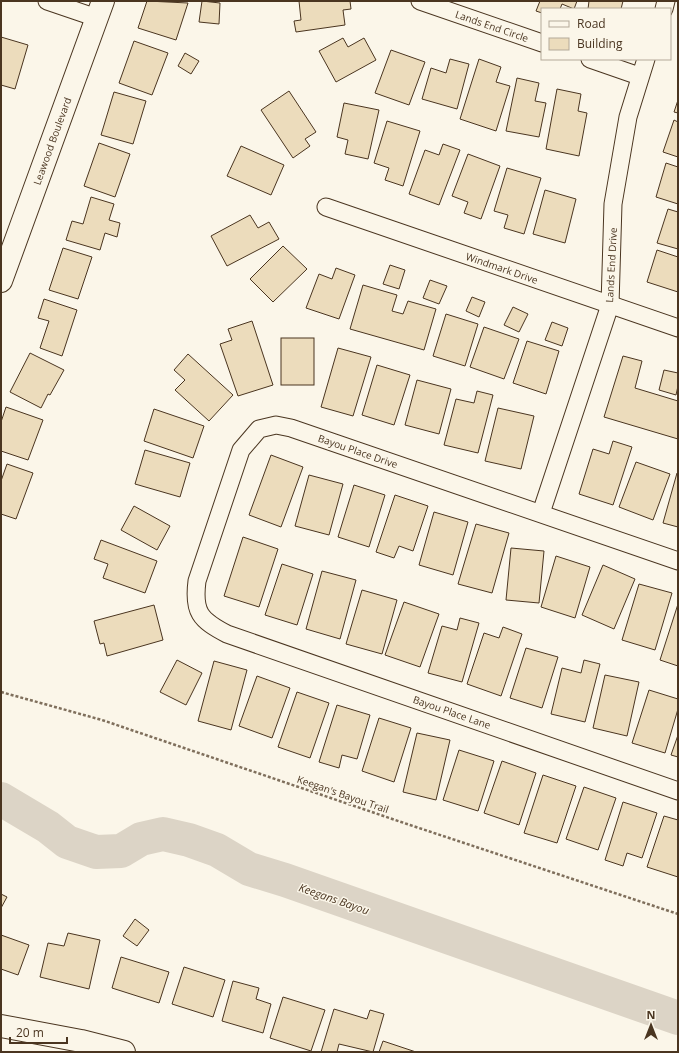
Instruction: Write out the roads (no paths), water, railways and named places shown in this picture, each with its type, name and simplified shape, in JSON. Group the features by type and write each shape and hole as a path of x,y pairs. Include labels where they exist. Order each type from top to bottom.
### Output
{"street":[{"path":"47,1 100,9"},
{"name":"Lands End Circle","path":"420,1 541,43"},
{"name":"Leawood Boulevard","path":"1,281 5,256 100,9"},
{"path":"593,60 640,76"},
{"name":"Lands End Drive","path":"541,513 610,305 613,204 625,132 646,60"},
{"name":"Windmark Drive","path":"326,207 678,328"},
{"name":"Bayou Place Drive","path":"227,634 208,624 198,612 195,598 197,580 241,450 259,429 276,425 291,428 678,561"},
{"name":"Bayou Place Lane","path":"227,634 678,791"},
{"path":"1,1026 80,1047 124,1052"}],"waterway":[{"name":"Keegans Bayou","path":"1,799 48,827 67,842 96,852 121,851 141,839 163,834 189,840 217,850 249,869 285,880 678,1018"}]}
